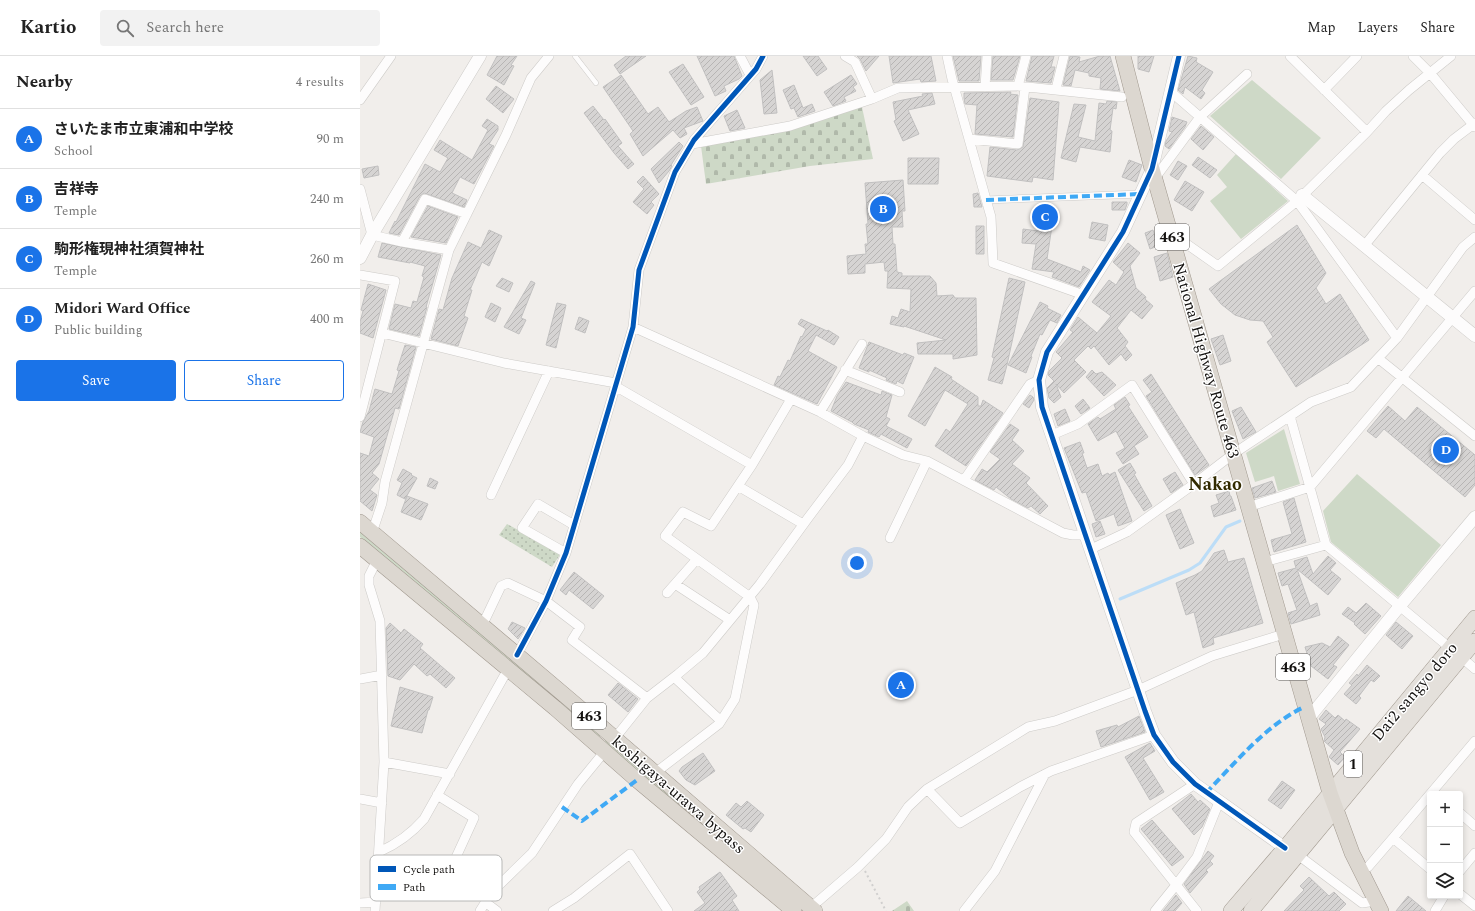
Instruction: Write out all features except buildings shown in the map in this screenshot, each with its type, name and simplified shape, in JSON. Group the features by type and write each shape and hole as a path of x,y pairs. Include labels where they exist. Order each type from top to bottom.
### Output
{"highway":[{"name":"National Highway Route 463","path":"1123,56 1127,97 1154,174 1330,793 1345,836 1360,871 1378,906"},
{"name":"koshigaya-urawa bypass","path":"360,522 615,738 811,910"},
{"name":"koshigaya-urawa bypass","path":"360,546 794,911"}],"main road":[{"name":"Dai2 sangyo doro","path":"1231,911 1336,809 1456,652 1475,618"},
{"name":"Dai2 sangyo doro","path":"1251,911 1330,793 1456,652 1475,641"}],"street":[{"path":"360,100 391,56"},
{"path":"360,258 372,235 480,56"},
{"path":"372,533 382,502 385,482 422,343 449,250 506,135 531,78 549,56"},
{"path":"740,56 750,75"},
{"path":"518,655 546,601 566,553 633,328 639,270 675,172 692,144 750,75 763,56"},
{"path":"845,56 854,62 872,100"},
{"path":"947,56 954,88 991,218 993,263 1084,295"},
{"path":"985,87 987,56"},
{"path":"969,139 1018,144 1022,86 1026,56"},
{"path":"1056,89 1064,56"},
{"path":"1154,174 1170,91 1179,56"},
{"path":"1290,56 1367,132"},
{"path":"1324,90 1358,56"},
{"path":"1364,246 1422,175 1454,139 1474,125 1430,73 1413,56"},
{"path":"1171,233 1218,266 1300,198 1392,106 1451,56"},
{"path":"1247,74 1200,117 1154,174 1141,194 1124,232 1047,352 1039,380 1042,406 1144,711 1154,735 1173,762 1195,784 1362,903 1378,906"},
{"path":"692,144 790,126 872,100 898,88 1022,86 1127,97"},
{"path":"1170,91 1300,198 1364,246 1475,336"},
{"path":"1422,175 1475,220"},
{"path":"360,189 372,235"},
{"path":"986,200 1141,194"},
{"path":"1300,198 1397,338"},
{"path":"402,242 425,199 467,214"},
{"path":"372,235 449,250"},
{"path":"1091,549 1127,532 1233,454 1311,402 1351,386 1397,338 1463,247 1475,237"},
{"path":"360,275 395,281 360,417"},
{"path":"1248,507 1310,487 1475,291"},
{"path":"633,328 820,412 863,436 903,455 927,461 1063,533 1086,535"},
{"path":"382,333 504,363 616,385 752,465"},
{"path":"820,412 862,344"},
{"path":"1379,358 1475,436"},
{"path":"846,370 900,392"},
{"path":"491,495 549,371"},
{"path":"964,480 1030,384 1039,380"},
{"path":"1052,434 1078,424 1132,385 1194,484"},
{"path":"655,773 719,724 735,699 754,605 750,597 665,536 683,512 711,526 752,465 791,400"},
{"path":"1290,416 1326,545 1475,669"},
{"path":"615,738 647,698 702,653 750,597 848,465 863,436"},
{"path":"890,538 927,461"},
{"path":"738,486 803,524"},
{"path":"566,553 522,528 538,504 574,525"},
{"path":"1308,719 1399,606 1475,517"},
{"path":"1264,562 1326,545"},
{"path":"667,593 696,559"},
{"path":"377,560 369,576 369,585 380,621 382,675 384,762 379,855"},
{"path":"482,626 501,586 508,583 546,601 580,627 572,640 647,698"},
{"path":"675,584 730,620"},
{"path":"811,910 886,839 908,807 927,789 1028,727 1055,721 1138,690 1212,656 1284,634"},
{"path":"379,852 392,846 415,830 424,819 508,669"},
{"path":"360,679 382,675"},
{"path":"674,677 721,721"},
{"path":"927,789 960,823 1020,787 1046,774 1154,735"},
{"path":"1436,791 1475,742"},
{"path":"502,882 532,853 578,784 605,752"},
{"path":"384,762 450,774"},
{"path":"964,911 995,871 1046,774"},
{"path":"1195,784 1136,823 1134,832 1197,911"},
{"path":"437,795 474,818 457,855"},
{"path":"360,799 382,803"},
{"path":"1360,871 1368,867 1427,801"},
{"path":"1155,911 1197,857 1220,802"},
{"path":"1463,816 1475,826"},
{"path":"1393,838 1427,867"},
{"path":"1463,867 1475,853"},
{"path":"554,911 574,898 630,854 668,911"},
{"path":"1463,896 1475,906"},
{"path":"1435,911 1442,899"},
{"path":"480,911 485,902 497,911"},
{"path":"360,903 375,907"}],"lane":[{"path":"575,56 596,83"}],"path":[{"path":"861,864 886,911"}],"green space":[{"path":"1252,80 1321,138 1281,179 1210,116"},
{"path":"862,107 873,159 810,166 706,184 701,146 790,127"},
{"path":"1236,154 1288,201 1241,239 1210,201 1227,187 1217,175"},
{"path":"1284,429 1300,484 1278,491 1274,476 1255,482 1246,453"},
{"path":"1357,474 1441,545 1398,597 1331,542 1323,511"},
{"path":"507,524 561,553 552,567 499,535"},
{"path":"360,531 601,734 598,739 360,537"},
{"path":"606,739 748,862 747,865 603,744"},
{"path":"907,901 914,911 892,911"}],"waterway":[{"path":"1120,599 1189,570 1200,563 1226,527 1240,521"}],"marked path":[{"path":"986,200 1141,194"},
{"path":"1206,793 1264,734 1290,715 1304,707"},
{"path":"562,807 582,821 637,780"}],"cycle path":[{"path":"517,655 546,601 566,553 633,327 639,270 675,172 694,140 756,69 763,56"},
{"path":"1179,56 1152,169 1123,232 1047,352 1039,380 1042,407 1154,735 1173,762 1195,784 1285,848"}],"place":[{"name":"吉祥寺","path":"883,209"},
{"name":"駒形権現神社須賀神社","path":"1045,217"},
{"name":"Midori Ward Office","path":"1446,450"},
{"name":"さいたま市立東浦和中学校","path":"901,685"}],"district":[{"name":"Nakao","path":"1215,484"}]}
